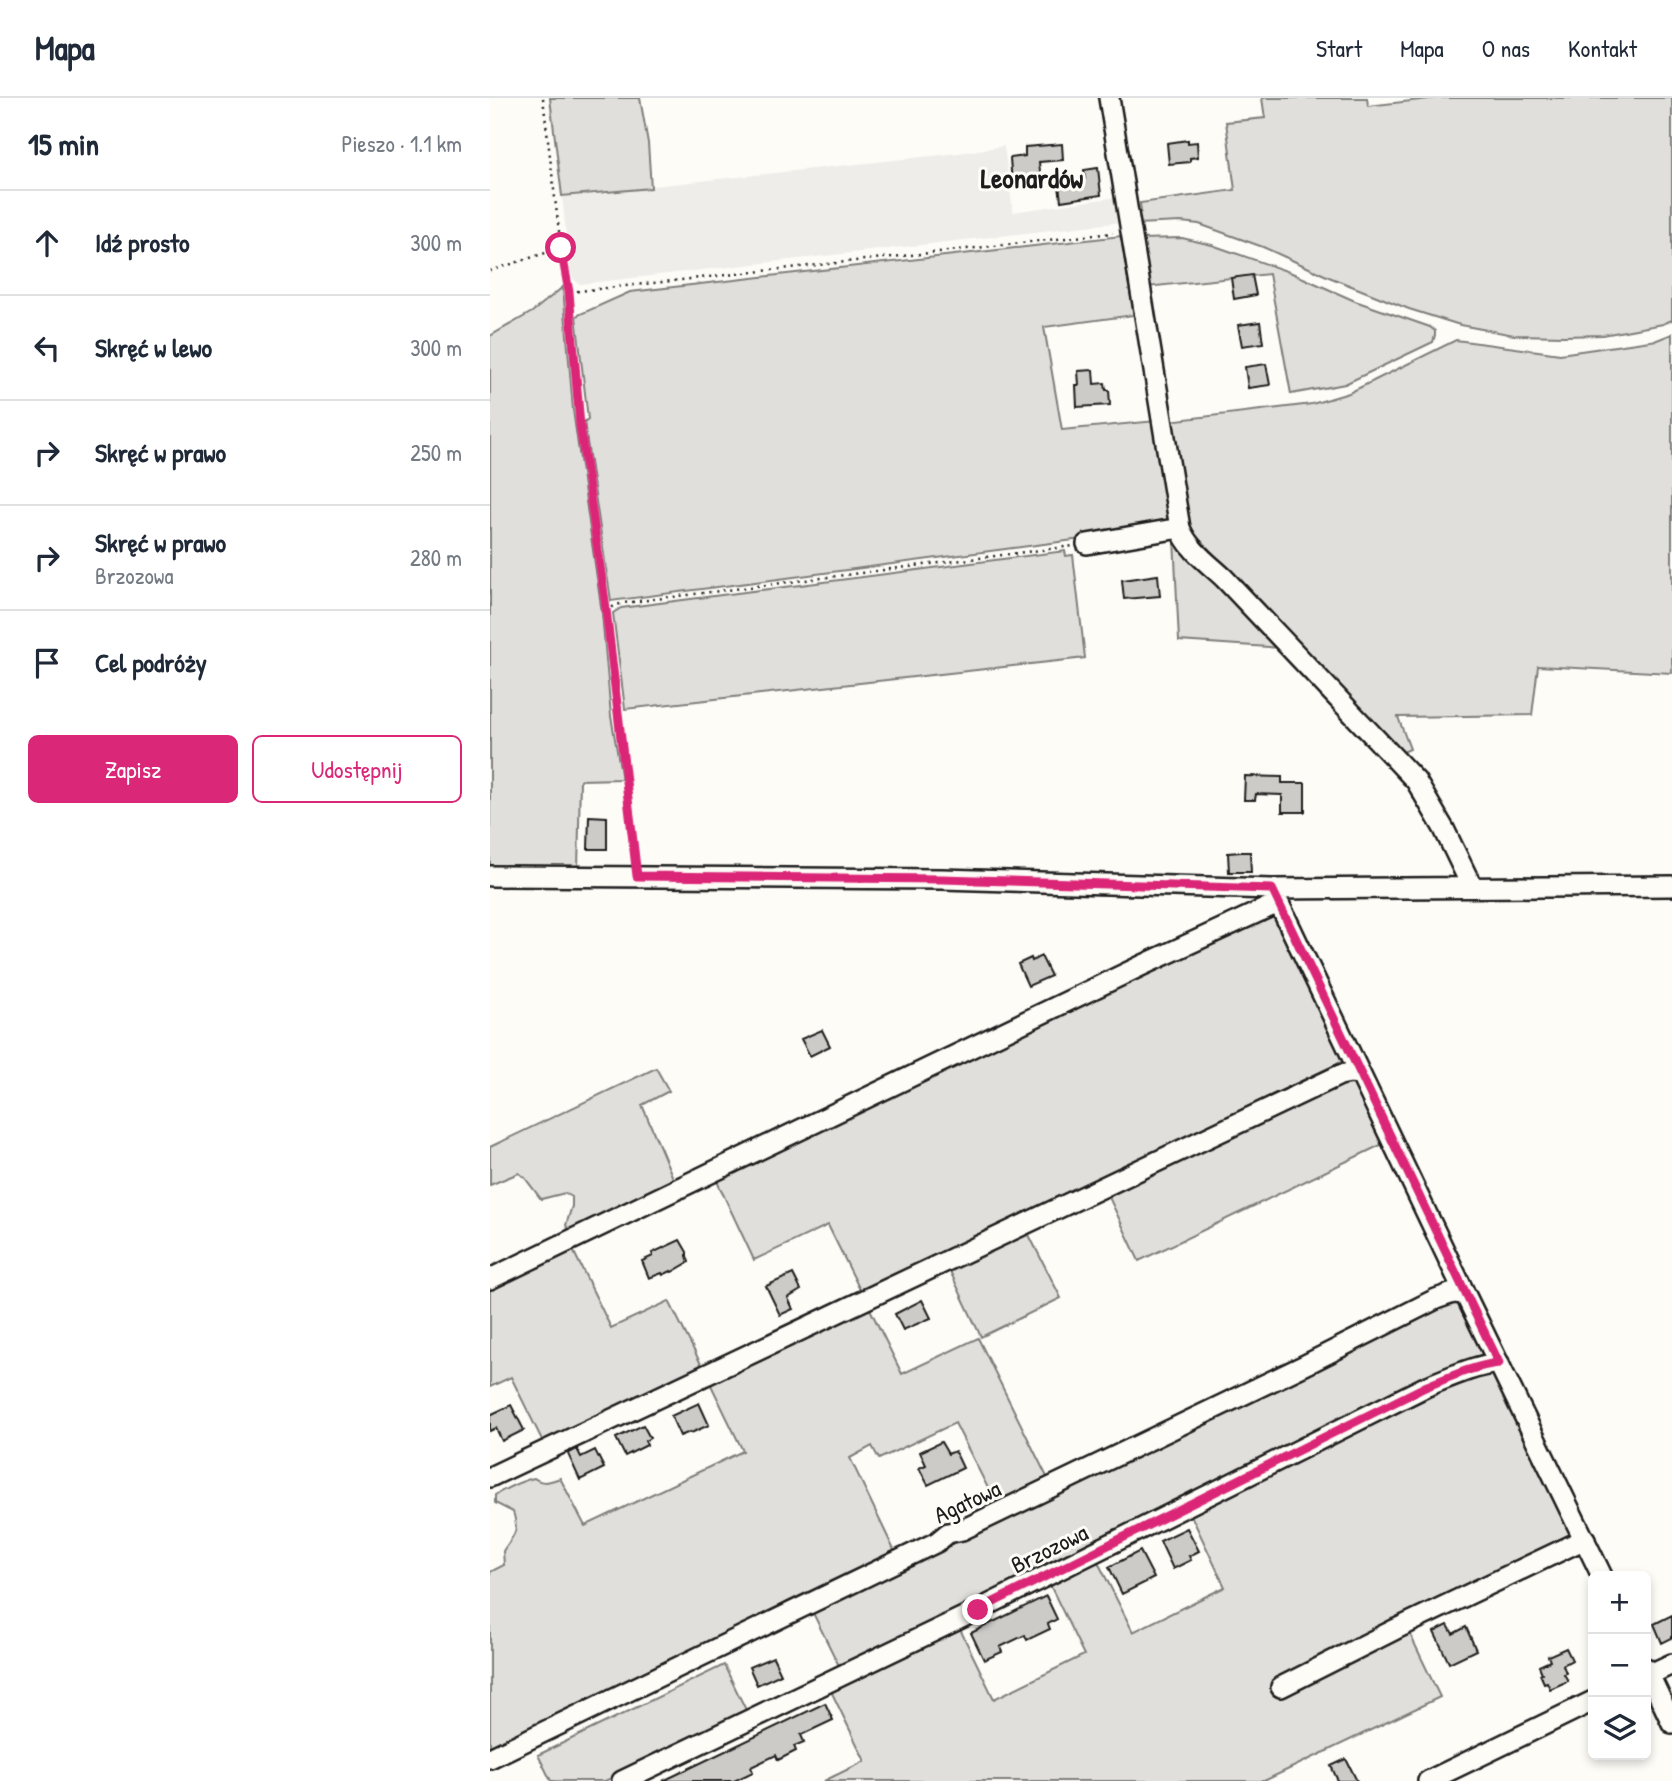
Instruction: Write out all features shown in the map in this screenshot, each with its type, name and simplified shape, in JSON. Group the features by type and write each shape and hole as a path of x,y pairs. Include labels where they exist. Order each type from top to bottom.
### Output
{"street":[{"path":"1109,98 1183,536 1416,781 1444,829 1472,887"},
{"path":"1087,544 1180,528"},
{"path":"490,876 942,879 1275,896 1472,887 1672,886"},
{"path":"1275,896 1600,1571"},
{"path":"490,1279 1143,965 1275,896"},
{"path":"490,1477 1340,1075 1360,1074"},
{"name":"Agatowa","path":"490,1758 937,1542 948,1533 962,1530 1076,1476 1436,1299 1453,1293 1465,1294"},
{"name":"Brzozowa","path":"622,1781 990,1604 1425,1387 1483,1365 1499,1363"},
{"path":"1281,1687 1585,1539"},
{"path":"1651,1672 1672,1664"},
{"path":"1651,1681 1672,1723"},
{"path":"1428,1781 1588,1704"}],"path":[{"path":"543,98 569,292 580,426 606,611 637,876"},
{"path":"569,292 1131,231"},
{"path":"490,271 561,248"},
{"path":"606,611 624,603 1087,544"}],"shaded area":[{"path":"550,98 640,98 648,143 651,188 562,196"},
{"path":"1262,98 1367,98 1368,106 1438,98 1672,98 1672,320 1603,335 1514,335 1460,325 1409,309 1263,247 1199,224 1136,224 1134,214 1141,212 1140,203 1235,190 1226,122 1265,118"},
{"path":"1004,146 1013,212 1118,197 1122,222 580,284 573,279 570,270 562,196"},
{"path":"1121,236 1134,315 1044,327 1062,430 1156,421 1174,523 1104,536 611,601 584,422 588,419 576,316 630,292"},
{"path":"1182,238 1212,245 1292,273 1355,301 1430,327 1435,331 1433,342 1345,384 1291,394 1269,274 1147,287 1140,239"},
{"path":"563,287 573,410 602,613 611,716 622,779 580,780 578,870 490,869 490,336 532,312"},
{"path":"1672,334 1672,673 1538,666 1532,715 1398,717 1410,749 1401,753 1188,527 1168,421 1312,404 1349,393 1456,340 1560,354 1657,340"},
{"path":"1174,538 1282,648 1179,641"},
{"path":"1065,551 1066,556 1073,555 1085,658 625,709 613,613 621,608"},
{"path":"1275,909 1345,1055 1343,1061 861,1292 828,1225 754,1260 715,1177"},
{"path":"656,1068 669,1091 642,1105 676,1185 572,1235 566,1225 572,1197 565,1193 541,1199 519,1173 490,1185 490,1147"},
{"path":"1351,1076 1387,1142 1139,1261 1107,1193"},
{"path":"1027,1231 1061,1298 981,1337 949,1269"},
{"path":"571,1246 611,1328 669,1301 703,1368 544,1444 511,1377 490,1387 490,1284"},
{"path":"1461,1297 1489,1355 840,1668 812,1611"},
{"path":"869,1307 902,1374 978,1338 1048,1479 996,1504 955,1423 879,1459 872,1446 850,1458 895,1552 490,1748 490,1572 504,1565 503,1551 516,1525 513,1512 495,1503 495,1495 529,1479 547,1482 560,1478 585,1526 743,1451 710,1383"},
{"path":"1482,1372 1500,1376 1575,1534 1272,1680 1280,1694 1409,1632 1440,1697 1264,1781 824,1781 865,1761 829,1687 958,1625 994,1699 1084,1655 1048,1581 1096,1558 1133,1632 1225,1587 1190,1513"},
{"path":"724,1665 747,1712 605,1781 551,1781 538,1755"}],"building":[{"path":"1188,140 1188,143 1197,142 1198,157 1190,158 1190,162 1169,164 1167,143"},
{"path":"1062,144 1063,160 1039,162 1041,181 1012,184 1010,158 1025,156 1025,147"},
{"path":"1098,168 1101,195 1061,201 1059,186 1081,183 1080,180 1085,179 1084,170"},
{"path":"1252,275 1256,295 1234,299 1231,278"},
{"path":"1260,322 1263,343 1242,346 1238,325"},
{"path":"1266,364 1270,385 1248,388 1245,367"},
{"path":"1093,370 1094,384 1105,383 1106,390 1109,390 1110,405 1077,407 1078,371"},
{"path":"1158,575 1160,596 1124,599 1122,580"},
{"path":"1245,776 1282,777 1282,783 1305,783 1305,812 1282,812 1282,795 1256,794 1255,800 1244,800"},
{"path":"589,816 607,817 607,849 588,849"},
{"path":"1250,852 1251,872 1229,872 1228,853"},
{"path":"1041,956 1051,976 1028,986 1018,964"},
{"path":"822,1030 830,1046 810,1056 801,1039"},
{"path":"680,1240 689,1262 672,1272 649,1278 642,1261 653,1256 652,1253"},
{"path":"793,1274 801,1290 788,1298 793,1309 780,1315 766,1286"},
{"path":"922,1300 931,1318 903,1330 895,1314"},
{"path":"699,1403 709,1425 680,1436 671,1416"},
{"path":"511,1405 524,1430 502,1441 496,1428 490,1431 490,1415"},
{"path":"643,1425 650,1438 645,1441 647,1445 625,1456 616,1438"},
{"path":"941,1442 948,1454 955,1451 963,1468 928,1485 919,1468 926,1465 920,1452"},
{"path":"577,1449 581,1457 595,1450 604,1468 580,1480 568,1454"},
{"path":"1187,1528 1199,1551 1189,1556 1191,1560 1173,1569 1160,1541"},
{"path":"1140,1551 1154,1578 1122,1594 1109,1567"},
{"path":"1046,1596 1057,1619 1048,1624 1050,1629 1027,1640 1025,1635 1000,1647 1002,1652 984,1660 971,1633"},
{"path":"1672,1615 1672,1638 1662,1643 1654,1624"},
{"path":"1448,1625 1453,1634 1466,1627 1476,1650 1449,1663 1434,1632"},
{"path":"1566,1648 1572,1660 1563,1665 1568,1681 1550,1689 1547,1682 1544,1683 1539,1666 1550,1661 1548,1656"},
{"path":"773,1657 781,1674 757,1685 749,1667"},
{"path":"825,1703 833,1720 801,1735 804,1742 794,1746 796,1751 778,1760 776,1755 751,1767 753,1772 734,1781 663,1781"},
{"path":"1346,1759 1357,1781 1338,1781 1331,1766"}],"district":[{"name":"Leonardów","path":"1032,178"}],"route":[{"path":"561,248 569,292 580,426 605,601 637,876 942,879 1272,889 1499,1363 1483,1365 1425,1387 978,1610"}]}
